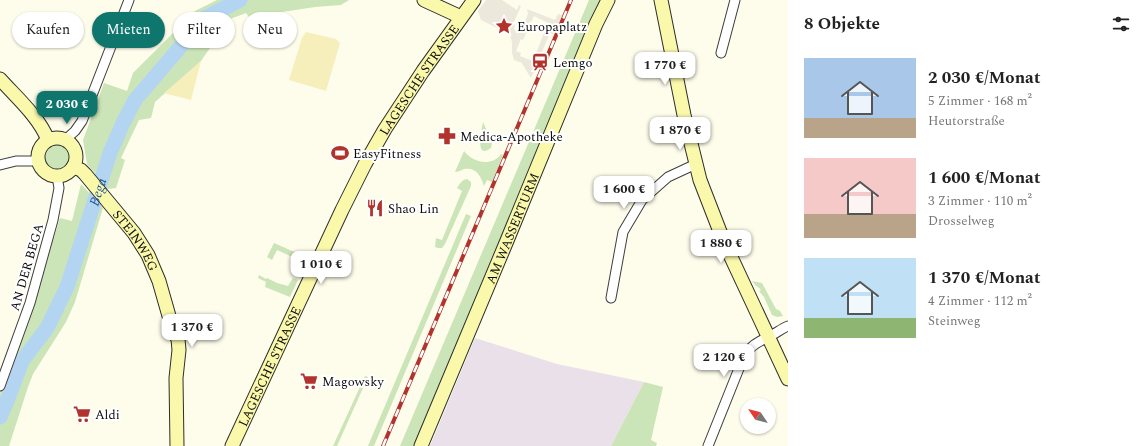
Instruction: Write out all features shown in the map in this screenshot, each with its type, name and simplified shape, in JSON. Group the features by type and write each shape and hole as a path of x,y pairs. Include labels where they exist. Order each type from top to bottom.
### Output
{"street":[{"path":"65,140 82,122 129,0"},
{"path":"424,0 461,17"},
{"name":"LAGESCHE STRASSE","path":"232,446 365,164 385,128 474,0"},
{"name":"AM WASSERTURM","path":"421,446 596,24 605,6 615,0"},
{"path":"652,0 667,28"},
{"path":"661,0 684,115 700,180 724,242 788,378"},
{"path":"721,52 735,0"},
{"path":"0,79 44,130 48,140"},
{"path":"55,138 65,140 75,151 76,157 73,167 66,174 57,176 47,174 39,166 38,156 40,148 48,140 55,138"},
{"path":"0,165 16,161 38,161"},
{"path":"611,298 624,232 642,200 668,177 696,164"},
{"name":"STEINWEG","path":"73,167 81,170 85,174 134,233 155,269 173,330 172,346 176,371 177,446"},
{"name":"AN DER BEGA","path":"0,386 30,303 53,220 59,188 57,176"},
{"path":"708,446 744,356 750,347 788,326"}],"shaded area":[{"name":"Europaplatz","path":"486,0 502,0 517,10 519,5 521,6 514,22 514,29 517,33 520,27 523,26 528,14 527,9 555,20 558,14 562,15 554,34 550,33 531,78 521,62 514,60 510,36 481,20 478,11","holes":["534,16 548,23 533,61 520,56 521,53 516,51 521,39 523,40 530,21 531,22"]},
{"path":"475,338 557,364 644,382 611,446 430,446"}],"green space":[{"path":"217,0 349,0 341,5 282,12 243,12 243,14 235,17 235,12 194,12"},
{"path":"589,0 603,0 415,446 400,446"},
{"path":"173,33 173,48 210,48 201,61 155,102 151,118 139,120 121,158 125,160 116,188 108,189 87,164 83,140 104,83 127,91 133,73 158,48 165,48 165,41"},
{"path":"483,122 492,143 491,148 486,151 482,150 480,142"},
{"path":"56,143 66,147 70,157 66,167 56,171 46,167 42,157 46,147"},
{"path":"464,151 472,158 482,162 493,161 501,154 503,155 492,182 487,180 484,186 480,176 472,169 464,169 455,172"},
{"path":"467,179 471,182 471,186 445,244 442,248 435,247 436,238 442,240 462,191 457,188 462,181"},
{"path":"81,184 103,208 75,302 66,322 33,374 9,446 0,446 0,393 33,304 52,237 54,237 60,218 72,221"},
{"path":"466,214 471,216 374,446 368,446"},
{"path":"274,243 308,258 302,271 296,268 299,260 277,250 272,260 267,257"},
{"path":"259,275 266,279 267,278 288,286 293,278 298,280 290,297 265,287 266,282 258,278"},
{"path":"752,281 762,283 776,309 780,311 783,316 777,317 772,315 764,297 759,291 761,290"},
{"path":"365,376 368,377 337,446 333,446"},
{"path":"644,382 663,387 651,440 657,443 656,446 611,446"}],"sand":[{"path":"306,32 336,39 340,43 326,91 289,80 302,38"},
{"path":"201,61 191,100 164,93"}],"waterway":[{"name":"Bega","path":"0,417 22,361 47,328 67,287 110,153 135,100 205,18 240,0"}],"railway":[{"path":"383,446 571,0"}],"place":[{"name":"Europaplatz","path":"504,26"},
{"name":"Lemgo","path":"540,62"},
{"name":"Medica-Apotheke","path":"447,136"},
{"name":"EasyFitness","path":"340,153"},
{"name":"Shao Lin","path":"375,208"},
{"name":"Magowsky","path":"309,381"},
{"name":"Aldi","path":"82,414"}]}
